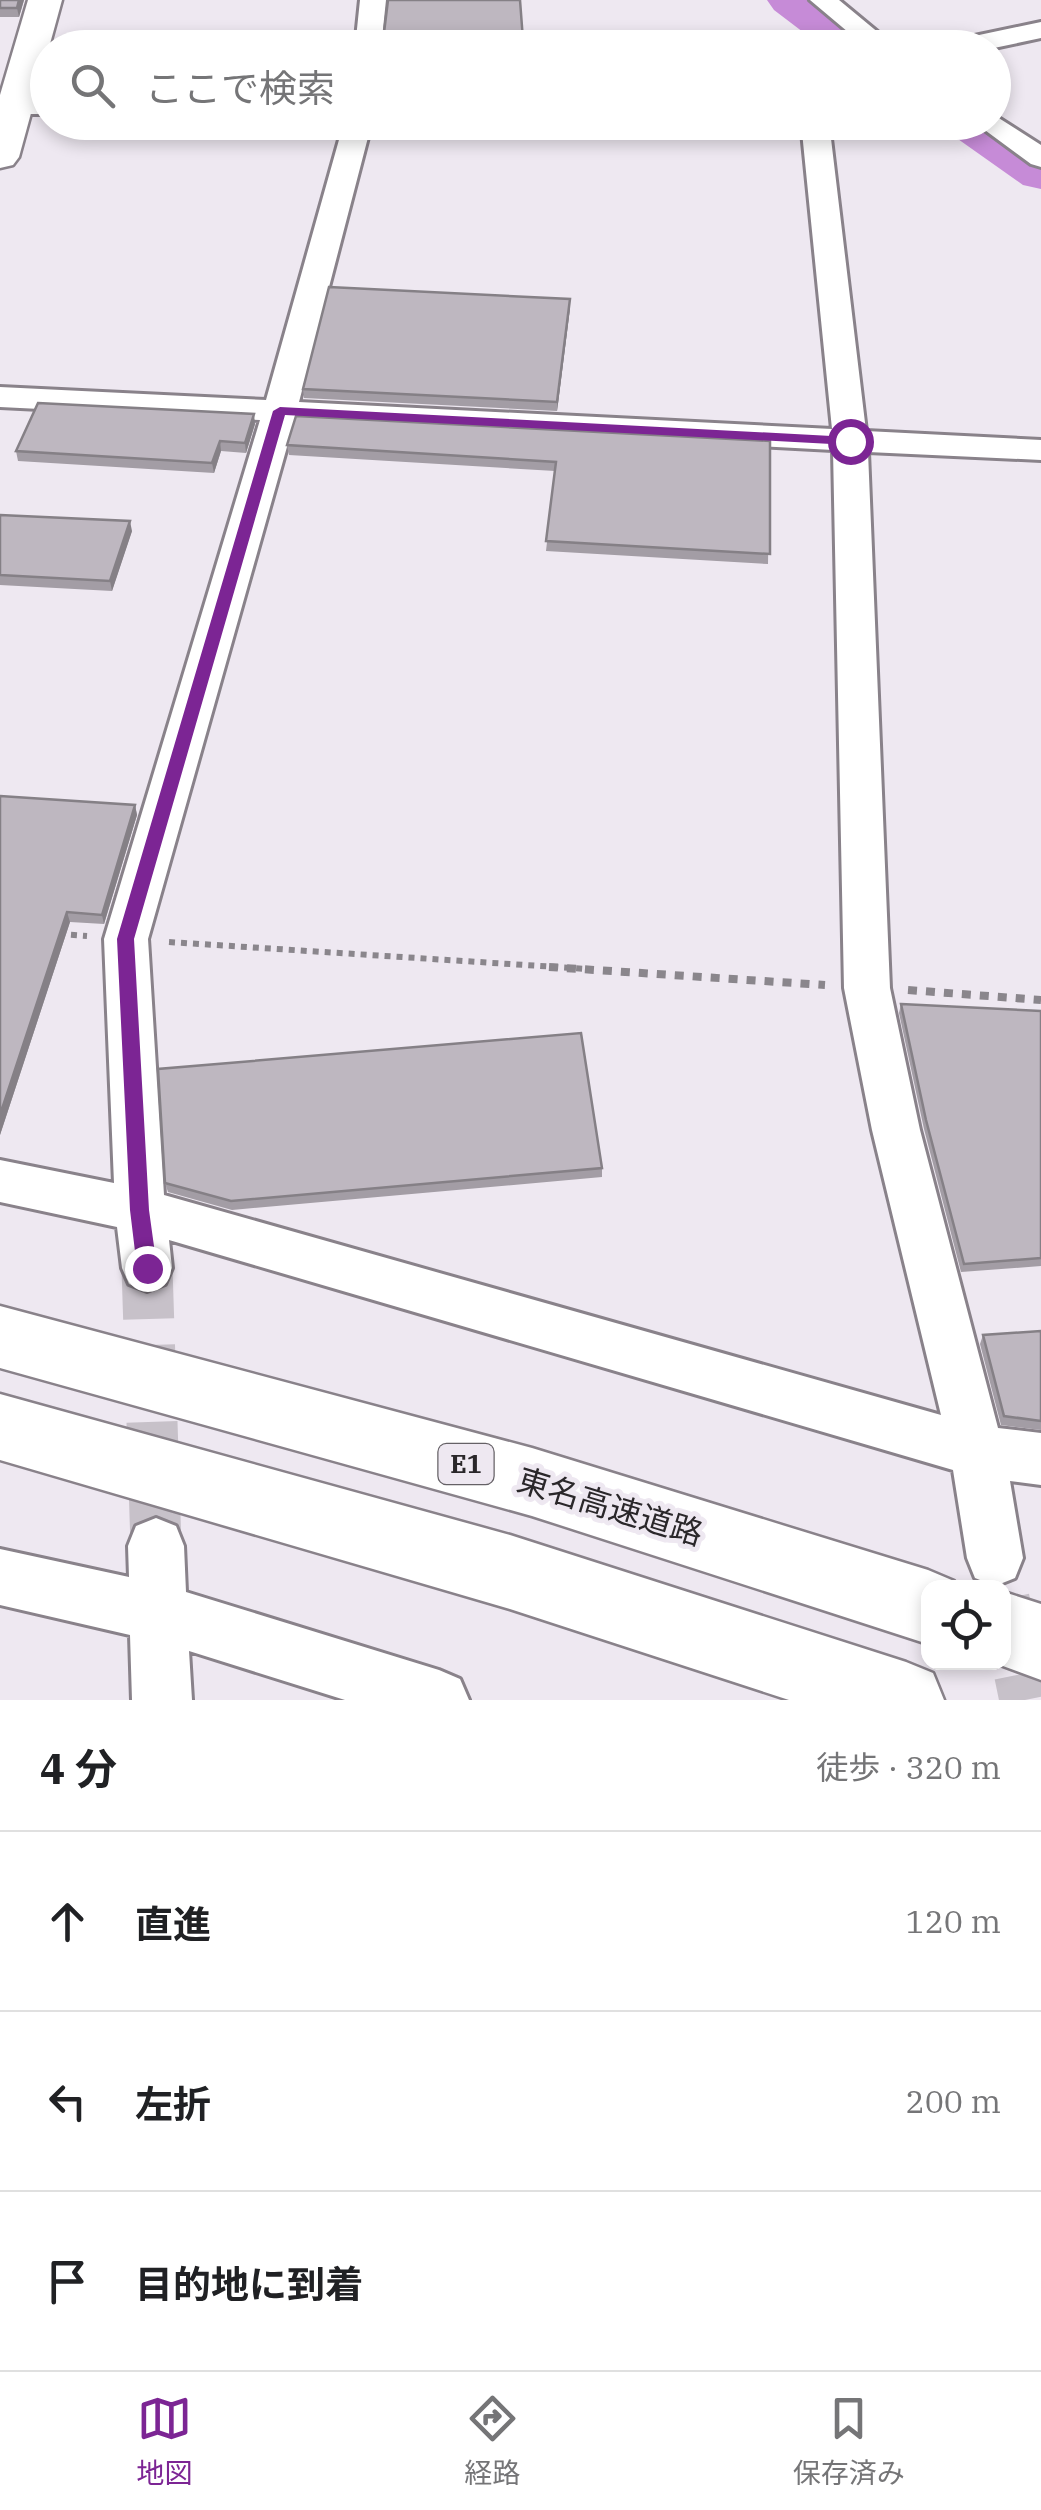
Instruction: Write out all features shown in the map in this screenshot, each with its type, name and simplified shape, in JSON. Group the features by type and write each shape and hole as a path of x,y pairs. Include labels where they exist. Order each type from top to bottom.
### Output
{"main road":[{"path":"38,30 45,0"},
{"path":"0,157 21,106 30,66"},
{"name":"東名高速道路","path":"0,1336 532,1482 921,1605"},
{"path":"0,1427 510,1572 906,1700"},
{"path":"1011,1632 1041,1642"}],"street":[{"path":"370,30 372,0"},
{"path":"823,0 861,30"},
{"path":"1011,36 1041,30"},
{"path":"1011,138 1041,158"},
{"path":"147,1268 140,1210 126,939 280,411 353,140"},
{"path":"817,140 850,441 867,988 896,1130 976,1451 994,1558"},
{"path":"0,396 1041,450"},
{"path":"0,1181 140,1210 976,1451 1041,1460"},
{"path":"156,1546 162,1700"},
{"path":"0,1577 160,1613 439,1700"}],"path":[{"path":"54,934 1041,1000"}],"building":[{"path":"0,0 19,0 17,8 0,8"},
{"path":"388,0 520,0 522,30 384,30"},
{"path":"329,287 570,299 557,402 303,389"},
{"path":"38,403 254,414 245,443 220,441 212,463 16,451"},
{"path":"296,416 770,441 770,554 546,541 556,462 287,445"},
{"path":"0,515 130,521 110,581 0,575"},
{"path":"0,796 135,805 102,915 67,912 0,1115"},
{"path":"901,1004 1041,1011 1041,1258 964,1264 926,1120"},
{"path":"581,1033 602,1168 231,1201 165,1183 158,1069"},
{"path":"1041,1331 1041,1421 1004,1416 983,1335"}],"waterway":[{"path":"790,0 830,30"},
{"path":"991,140 1041,174"}],"tunnel":[{"path":"147,1268 156,1546"},
{"path":"1011,1633 1025,1700"}],"route":[{"path":"147,1268 140,1210 126,939 280,411 850,441"}]}
